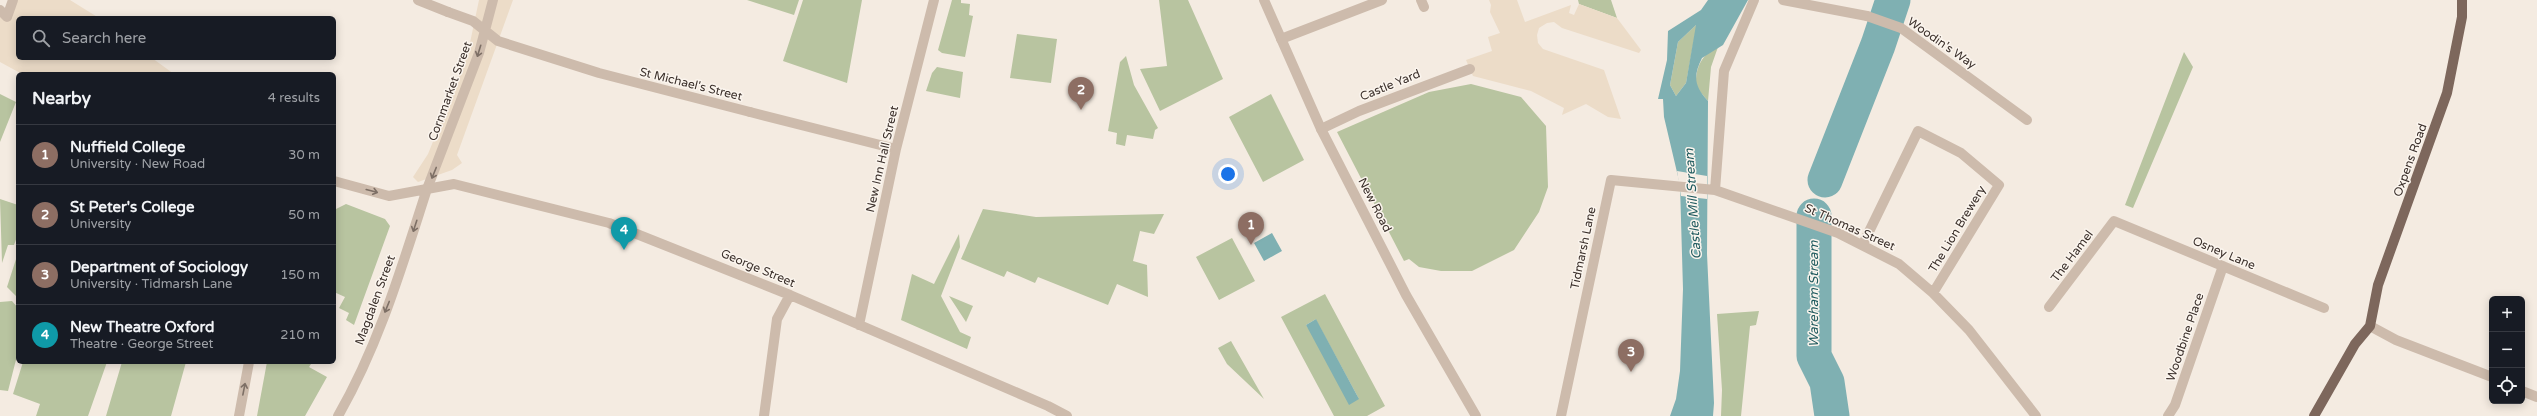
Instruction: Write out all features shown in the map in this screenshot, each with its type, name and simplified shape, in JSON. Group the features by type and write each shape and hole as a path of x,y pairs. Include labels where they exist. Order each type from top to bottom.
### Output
{"main road":[{"name":"Oxpens Road","path":"2370,326 2378,286 2447,93 2462,17 2462,0"},
{"path":"2314,416 2355,344 2370,326"}],"street":[{"path":"4,14 14,0"},
{"name":"St Michael's Street","path":"418,0 473,21 498,41 599,73 896,149"},
{"name":"Cornmarket Street","path":"427,189 479,53 493,0"},
{"name":"New Inn Hall Street","path":"859,325 896,149 934,0"},
{"name":"New Road","path":"1264,0 1321,128 1406,295 1476,416"},
{"path":"1281,40 1382,0"},
{"path":"1711,189 1724,71 1754,0"},
{"name":"Woodin's Way","path":"1783,0 1867,16 1901,28 2027,120"},
{"name":"Castle Yard","path":"1321,128 1359,111 1470,69"},
{"name":"The Lion Brewery","path":"1863,244 1918,131 1961,153 1999,185 1933,293"},
{"name":"Tidmarsh Lane","path":"1561,416 1611,180 1680,185 1711,189"},
{"name":"George Street","path":"336,182 389,196 454,184 609,223 790,295 1048,406 1067,416"},
{"name":"Magdalen Street","path":"338,416 358,380 391,299 427,189"},
{"name":"St Thomas Street","path":"1711,189 1797,217 1838,233 1863,244 1900,264 1933,293 1969,330 2036,416"},
{"name":"Osney Lane","path":"2114,221 2324,308"},
{"name":"The Hamel","path":"2049,307 2114,221"},
{"name":"Woodbine Place","path":"2168,416 2175,406 2223,266"},
{"path":"764,416 777,319 790,295"},
{"path":"2370,326 2396,340 2489,377"},
{"path":"239,416 249,364"},
{"path":"2525,392 2537,397"}],"green space":[{"path":"747,0 799,0 794,15"},
{"path":"803,0 862,0 847,83 783,61"},
{"path":"952,0 961,0 961,3 970,4 969,15 973,16 965,57 942,53 938,50"},
{"path":"1159,0 1188,0 1223,79 1160,111 1140,69 1167,66"},
{"path":"1578,0 1611,0 1617,18 1579,4"},
{"path":"1697,24 1686,83 1676,96 1670,85 1678,42"},
{"path":"1017,34 1057,39 1051,83 1010,78"},
{"path":"1718,47 1711,67 1708,101 1696,87 1698,68 1703,58"},
{"path":"2184,52 2193,67 2133,208 2125,205"},
{"path":"1126,56 1134,85 1158,128 1155,130 1153,139 1127,135 1125,146 1116,144 1117,133 1108,131 1120,62"},
{"path":"937,67 963,72 960,98 926,91 932,73"},
{"path":"1471,84 1521,97 1546,126 1548,187 1539,212 1514,250 1472,271 1441,271 1419,267 1409,259 1404,261 1337,132 1429,92"},
{"path":"0,94 16,102 0,142"},
{"path":"1271,94 1304,160 1263,182 1229,117"},
{"path":"0,199 16,204 16,240 14,245 8,245 2,263"},
{"path":"346,204 385,219 390,226 354,325 346,320 349,313 339,308 345,297 336,293 336,209"},
{"path":"983,209 1036,217 1164,214 1154,234 1140,231 1133,261 1147,265 1148,297 1117,284 1108,305 1038,277 1035,283 1007,271 1004,277 961,259"},
{"path":"959,234 960,247 941,296 960,332 971,337 967,349 901,320 912,274 934,284"},
{"path":"1232,238 1255,281 1219,300 1196,257"},
{"path":"16,259 16,296 7,287"},
{"path":"1325,294 1385,406 1367,416 1334,416 1281,317","holes":["1316,320 1359,399 1306,325"]},
{"path":"949,296 973,306 966,322"},
{"path":"12,301 16,306 16,360 8,391 0,390 0,302"},
{"path":"1759,311 1756,325 1750,326 1741,416 1721,416 1722,390 1717,314"},
{"path":"1231,341 1264,399 1227,364 1218,348"},
{"path":"22,364 106,364 88,416 36,416 40,404 13,394"},
{"path":"121,364 185,364 171,416 106,416"},
{"path":"267,364 311,364 309,367 327,377 305,416 257,416"}],"shaded area":[{"path":"13,0 70,0 96,16 16,16 16,60 155,60 171,72 18,72 0,62 0,10 7,17"},
{"path":"479,0 513,0 457,155 462,163 452,170 418,182 413,177 428,154 467,57"},
{"path":"1489,0 1517,0 1525,22 1571,5 1569,13 1574,15 1579,4 1617,18 1641,50 1639,53 1562,28 1554,22 1547,23 1539,28 1537,35 1538,43 1543,49 1604,70 1621,119 1608,117 1586,104 1562,115 1564,108 1531,91 1473,76 1466,60 1492,51 1488,37 1500,33 1490,12 1491,5"}],"water":[{"name":"Castle Mill Stream","path":"1708,0 1748,0 1723,45 1702,58 1696,76 1698,86 1703,96 1708,101 1707,254 1714,403 1713,416 1670,416 1676,399 1680,371 1683,289 1680,185 1664,117 1663,99 1658,99 1667,60 1668,31 1701,10","holes":["1696,25 1686,83 1676,96 1670,85 1678,42"]},
{"path":"1272,233 1282,251 1264,261 1254,243"},
{"path":"1316,319 1359,399 1349,405 1306,325"}],"pier":[{"path":"1677,171 1707,176 1707,199 1681,196"}],"waterway":[{"name":"Wareham Stream","path":"1825,180 1878,45 1893,0"},
{"name":"Wareham Stream","path":"1814,216 1814,356 1827,382 1832,416"}],"place":[{"name":"St Peter's College","path":"1081,110"},
{"name":"Nuffield College","path":"1251,245"},
{"name":"New Theatre Oxford","path":"624,250"},
{"name":"Department of Sociology","path":"1631,372"}]}
